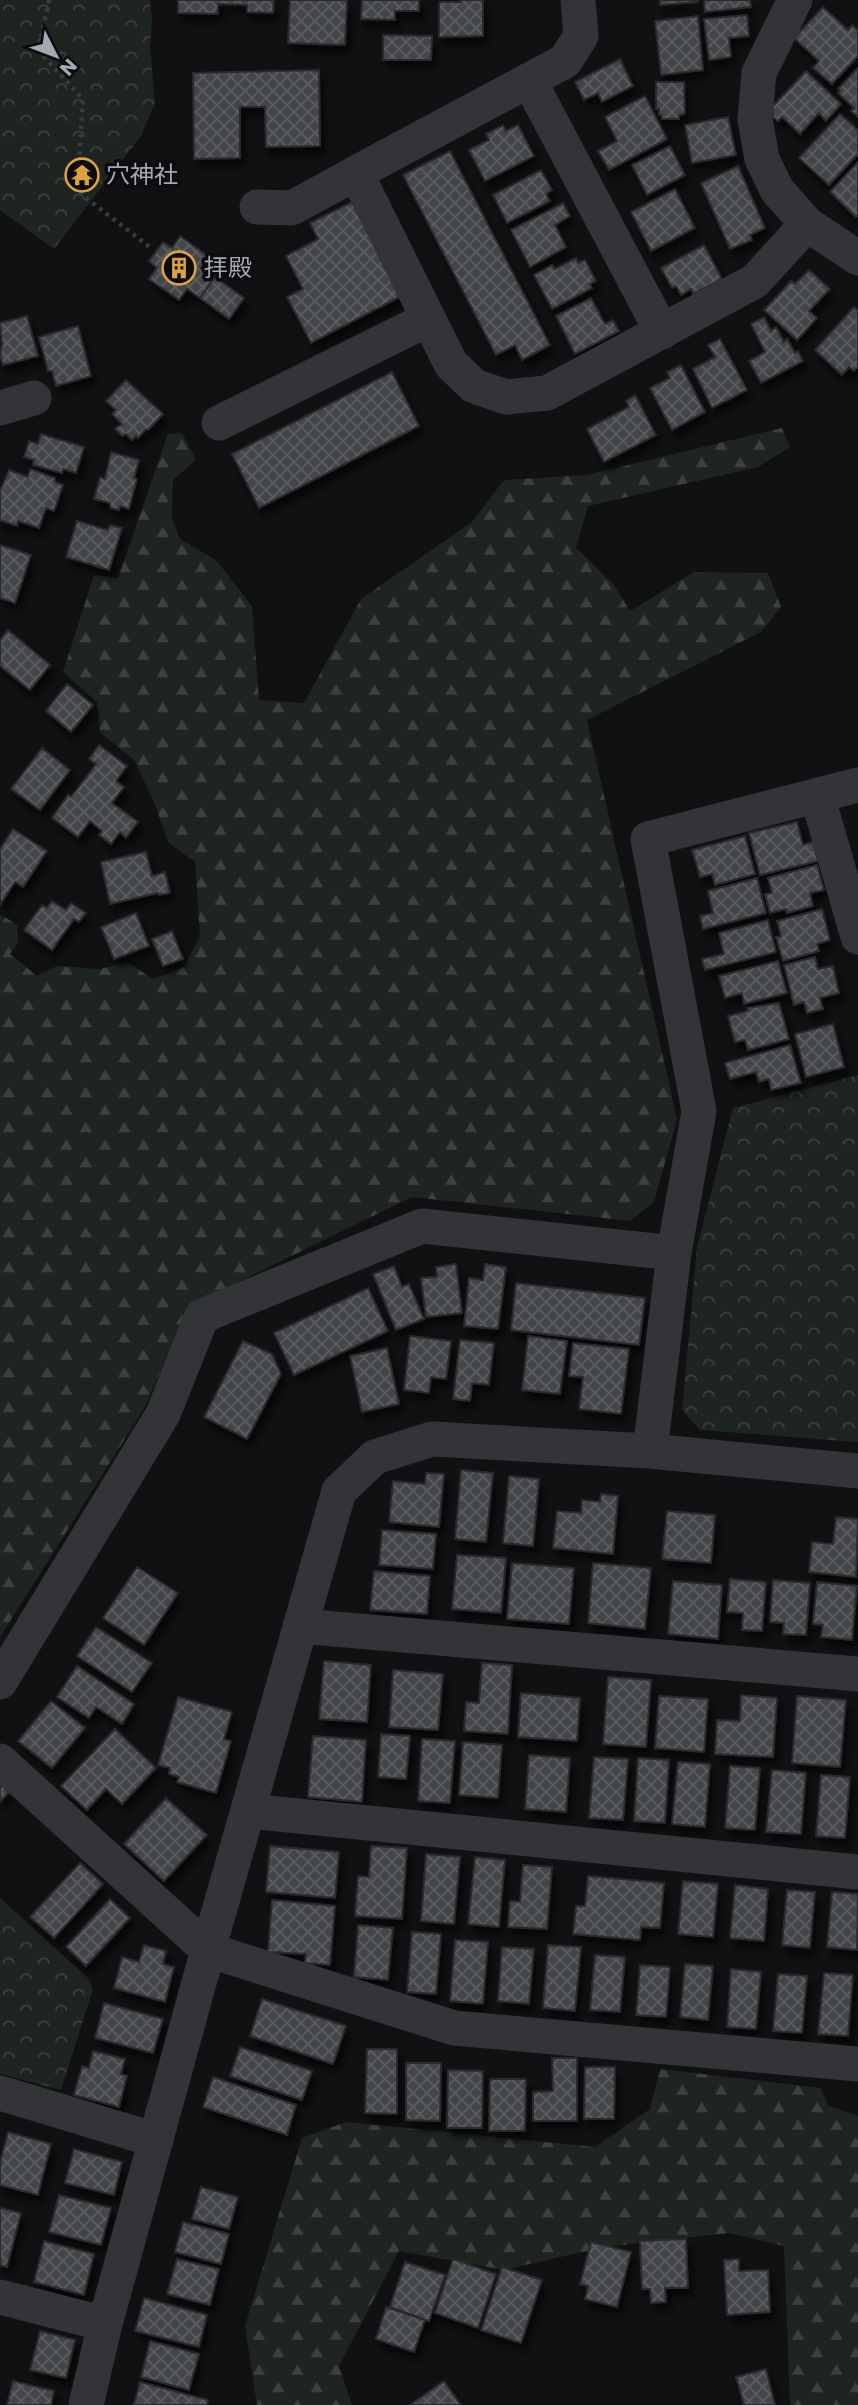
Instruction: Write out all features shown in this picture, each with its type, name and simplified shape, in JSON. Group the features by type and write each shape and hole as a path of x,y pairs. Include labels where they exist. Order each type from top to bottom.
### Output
{"street":[{"path":"257,206 292,208 565,61 581,36 578,0"},
{"path":"795,0 759,73 755,119 762,159 777,190 807,225 858,258"},
{"path":"529,80 662,332"},
{"path":"356,173 451,364 474,386 506,397 547,393 755,281 807,225"},
{"path":"219,423 428,319"},
{"path":"0,408 34,398"},
{"path":"650,1451 674,1254 699,1111 648,839 858,785"},
{"path":"817,796 858,937"},
{"path":"0,1682 163,1414 202,1317 422,1226 674,1254"},
{"path":"86,2405 105,2324 208,1950 339,1491 375,1457 432,1439 650,1451 858,1471"},
{"path":"300,1626 858,1674"},
{"path":"0,1761 208,1950 454,2028 858,2064"},
{"path":"248,1811 858,1871"},
{"path":"0,2093 156,2140"},
{"path":"0,2297 105,2324"}],"path":[{"path":"50,0 38,50 83,99 77,191 151,248"}],"green space":[{"path":"0,0 150,0 150,46 155,103 141,136 54,249 0,210"},
{"path":"782,428 790,447 758,467 588,506 576,548 614,585 630,611 694,572 768,573 781,607 761,632 587,720 677,1119 654,1202 630,1221 412,1197 189,1306 145,1407 0,1637 0,914 17,925 18,942 10,954 37,976 57,966 100,969 127,962 153,979 184,967 200,937 195,862 168,842 135,761 100,732 97,702 63,672 94,575 118,578 168,434 182,433 196,460 173,480 172,519 180,539 216,560 252,606 259,700 304,703 361,599 472,522 504,480 587,475"},
{"path":"858,1075 858,1442 700,1430 682,1410 697,1247 733,1108"},
{"path":"0,1898 88,1978 93,1989 61,2090 0,2074"},
{"path":"660,2069 820,2088 829,2106 858,2116 858,2405 790,2405 784,2246 729,2233 604,2247 504,2270 399,2251 339,2366 352,2405 257,2405 245,2326 302,2138 346,2122 595,2147 650,2109"}],"building":[{"path":"178,0 274,0 273,13 247,12 247,5 218,4 218,14 178,13"},
{"path":"290,0 347,0 345,45 288,43"},
{"path":"362,0 419,0 419,11 395,11 395,20 361,19"},
{"path":"460,0 483,0 483,36 439,37 439,2 461,2"},
{"path":"660,0 698,0 698,2 660,5"},
{"path":"704,0 750,0 751,7 705,12"},
{"path":"823,7 848,30 852,25 858,31 858,56 832,84 813,68 819,61 794,38"},
{"path":"747,15 749,36 729,38 731,57 709,60 704,19"},
{"path":"698,16 703,70 661,75 655,21"},
{"path":"383,35 432,36 431,60 383,60"},
{"path":"620,59 633,86 602,102 598,93 584,100 575,82"},
{"path":"858,68 858,117 851,111 854,108 838,93 838,89"},
{"path":"319,70 320,146 266,147 265,107 240,107 240,158 194,159 193,73"},
{"path":"806,71 841,104 826,121 819,113 800,134 782,117 778,121 773,117 773,106"},
{"path":"656,82 684,82 685,114 679,115 679,119 662,119 662,115 659,115 659,109 656,109"},
{"path":"645,96 667,139 609,170 598,151 617,141 605,117"},
{"path":"840,114 858,130 858,154 829,185 799,158"},
{"path":"728,117 736,155 692,163 685,125"},
{"path":"503,125 506,131 518,125 534,156 485,181 469,150 489,140 486,134"},
{"path":"670,146 685,175 647,195 632,165"},
{"path":"450,151 550,345 522,360 515,345 496,355 403,175"},
{"path":"858,162 858,215 856,217 830,192"},
{"path":"738,166 765,228 750,235 752,240 730,249 701,183"},
{"path":"541,170 552,190 546,194 550,201 507,223 493,195"},
{"path":"675,189 695,228 651,251 631,212"},
{"path":"356,200 405,294 311,343 287,297 303,289 286,256 318,239 310,223"},
{"path":"563,203 570,216 555,225 566,247 530,267 511,230"},
{"name":"拝殿","path":"180,236 209,257 201,268 215,277 200,298 187,289 179,300 149,279 157,268 149,261 163,242 172,248"},
{"path":"704,245 722,279 693,294 691,289 681,295 676,286 672,288 661,268"},
{"path":"576,258 578,263 585,260 596,281 590,284 592,288 552,309 534,275 552,265 555,269"},
{"path":"809,270 830,289 809,311 817,318 797,340 764,310 791,281 795,284"},
{"path":"215,277 244,298 229,319 200,298"},
{"path":"591,298 605,324 613,320 619,331 575,354 556,316"},
{"path":"854,307 858,311 858,367 854,371 849,367 842,375 815,350"},
{"path":"27,316 38,356 3,365 0,356 0,323"},
{"path":"764,317 771,331 776,327 784,342 787,339 803,361 761,383 749,361 765,352 751,324"},
{"path":"78,326 91,376 56,386 52,371 48,371 39,337"},
{"path":"720,339 747,390 712,408 693,369 715,357 708,345"},
{"path":"681,365 705,412 672,430 650,388 670,378 667,372"},
{"path":"392,372 419,426 259,508 232,454"},
{"path":"126,380 163,414 148,430 132,440 115,429 122,424 112,414 116,410 106,401"},
{"path":"635,395 656,435 604,462 587,429 629,407 626,401"},
{"path":"41,434 84,447 76,473 63,469 62,473 33,465 34,460 24,457 29,441 38,444"},
{"path":"111,452 139,460 129,509 120,506 119,510 110,508 110,503 94,499 100,477 105,479"},
{"path":"30,469 55,478 55,482 63,485 54,511 46,508 39,528 18,521 17,526 0,520 0,491 9,470 28,477"},
{"path":"77,521 108,530 110,525 122,528 109,570 66,557"},
{"path":"0,545 31,555 15,603 0,598"},
{"path":"8,630 50,665 30,690 0,666 0,640"},
{"path":"67,684 93,705 71,732 46,711"},
{"path":"99,745 127,766 116,781 124,787 112,803 138,822 126,838 120,832 111,844 99,835 102,831 90,821 78,837 52,818 68,795 71,797 96,764 89,759"},
{"path":"42,748 70,770 40,810 11,789"},
{"path":"797,822 803,845 813,842 818,861 760,875 749,833"},
{"path":"13,829 47,851 23,887 15,882 0,905 0,849"},
{"path":"745,836 755,874 715,885 712,874 700,877 692,850"},
{"path":"146,852 152,876 165,872 170,893 158,893 110,904 101,862"},
{"path":"817,865 824,890 810,893 813,906 787,913 786,909 770,913 765,894 772,893 768,878"},
{"path":"757,878 766,913 703,929 700,916 713,913 708,891"},
{"path":"52,901 66,910 71,903 86,913 79,922 74,919 52,950 24,930 42,905 47,908"},
{"path":"822,909 830,940 817,944 819,951 783,961 776,937 781,936 777,921"},
{"path":"136,913 149,946 114,959 101,927"},
{"path":"768,920 776,952 705,970 702,959 724,954 719,933"},
{"path":"172,931 183,959 163,966 152,939"},
{"path":"815,957 818,969 833,966 839,993 820,998 823,1009 807,1013 804,1002 794,1005 784,965"},
{"path":"778,961 787,993 744,1004 742,993 725,998 719,976"},
{"path":"779,1003 789,1039 748,1050 745,1040 735,1042 728,1016 748,1011 747,1008"},
{"path":"833,1024 844,1067 806,1077 795,1034"},
{"path":"790,1045 801,1083 771,1090 769,1079 759,1082 756,1072 730,1079 725,1063"},
{"path":"456,1264 462,1313 426,1317 421,1278 437,1277 436,1267"},
{"path":"485,1264 506,1267 498,1329 464,1326 469,1278 483,1280"},
{"path":"394,1266 402,1287 409,1284 424,1319 396,1330 373,1274"},
{"path":"516,1283 645,1298 639,1345 511,1330"},
{"path":"368,1288 388,1331 294,1375 274,1333"},
{"path":"410,1336 451,1341 446,1379 431,1377 429,1393 404,1390"},
{"path":"528,1336 567,1341 560,1394 522,1390"},
{"path":"460,1340 494,1343 489,1385 472,1383 470,1401 453,1399"},
{"path":"243,1341 272,1354 281,1374 247,1439 204,1417"},
{"path":"573,1343 629,1349 621,1414 579,1409 583,1377 569,1376"},
{"path":"387,1348 399,1404 362,1412 350,1356"},
{"path":"461,1470 493,1473 486,1542 455,1539"},
{"path":"426,1473 444,1474 439,1527 389,1522 393,1481 425,1484"},
{"path":"509,1476 539,1479 533,1546 503,1543"},
{"path":"601,1494 618,1496 613,1554 553,1548 557,1511 581,1513 582,1500 600,1502"},
{"path":"667,1511 715,1515 711,1563 662,1559"},
{"path":"836,1517 858,1519 856,1577 809,1572 812,1542 833,1544"},
{"path":"382,1530 436,1534 433,1569 379,1565"},
{"path":"457,1555 506,1558 501,1613 452,1609"},
{"path":"512,1563 574,1568 569,1624 507,1619"},
{"path":"593,1563 651,1568 645,1629 588,1623"},
{"path":"137,1567 178,1593 144,1645 103,1618"},
{"path":"374,1571 430,1576 427,1614 370,1610"},
{"path":"730,1579 766,1582 762,1631 742,1630 743,1613 727,1612"},
{"path":"773,1580 810,1583 806,1635 783,1634 784,1623 770,1622"},
{"path":"673,1581 722,1585 718,1639 668,1634"},
{"path":"817,1582 857,1586 852,1640 821,1637 823,1625 813,1624"},
{"path":"96,1627 152,1663 132,1692 77,1656"},
{"path":"324,1661 371,1665 367,1722 319,1719"},
{"path":"482,1663 512,1665 508,1734 464,1731 466,1702 479,1703"},
{"path":"77,1666 134,1704 122,1724 96,1707 89,1718 57,1697"},
{"path":"393,1670 443,1674 438,1730 389,1727"},
{"path":"608,1677 651,1680 646,1747 603,1744"},
{"path":"521,1693 580,1698 577,1741 518,1737"},
{"path":"741,1695 777,1698 773,1757 715,1754 717,1720 740,1721"},
{"path":"659,1696 708,1699 704,1752 655,1748"},
{"path":"797,1696 846,1700 840,1767 792,1763"},
{"path":"178,1697 232,1712 224,1739 231,1741 216,1793 177,1782 179,1777 169,1774 170,1768 158,1765"},
{"path":"51,1701 85,1728 52,1768 18,1741"},
{"path":"115,1729 156,1768 122,1804 106,1789 87,1810 61,1786"},
{"path":"381,1734 410,1736 406,1779 378,1777"},
{"path":"313,1736 366,1740 362,1802 308,1797"},
{"path":"422,1739 455,1741 450,1803 418,1801"},
{"path":"463,1742 502,1745 498,1798 459,1795"},
{"path":"529,1755 570,1758 566,1812 525,1809"},
{"path":"594,1757 628,1759 623,1820 589,1818"},
{"path":"638,1758 669,1760 665,1823 634,1821"},
{"path":"678,1762 710,1764 705,1827 672,1824"},
{"path":"730,1766 760,1768 755,1830 725,1828"},
{"path":"772,1770 806,1773 801,1834 766,1832"},
{"path":"821,1775 850,1777 845,1838 816,1836"},
{"path":"0,1784 9,1792 0,1802"},
{"path":"166,1798 207,1835 164,1881 124,1844"},
{"path":"270,1846 339,1852 335,1898 266,1892"},
{"path":"371,1846 407,1848 402,1919 355,1916 358,1876 369,1877"},
{"path":"426,1854 460,1857 454,1924 421,1921"},
{"path":"475,1857 505,1860 499,1927 468,1924"},
{"path":"80,1863 103,1884 54,1938 30,1917"},
{"path":"523,1865 552,1867 547,1929 508,1927 510,1901 520,1902"},
{"path":"588,1876 664,1883 660,1928 641,1927 640,1940 573,1934 576,1906 585,1906"},
{"path":"683,1881 718,1884 713,1937 678,1934"},
{"path":"735,1885 768,1889 764,1941 730,1938"},
{"path":"787,1890 815,1892 810,1948 782,1945"},
{"path":"832,1892 858,1894 857,1950 827,1947"},
{"path":"110,1899 130,1918 86,1966 66,1947"},
{"path":"272,1900 335,1906 330,1965 305,1963 306,1954 268,1952"},
{"path":"358,1925 393,1928 388,1980 354,1977"},
{"path":"412,1932 441,1934 436,1994 407,1992"},
{"path":"455,1940 488,1942 483,2004 450,2001"},
{"path":"144,1945 166,1951 163,1964 174,1967 165,2002 114,1988 122,1957 139,1962"},
{"path":"548,1945 581,1947 575,2011 543,2008"},
{"path":"502,1947 534,1949 529,2004 498,2001"},
{"path":"595,1955 625,1957 620,2012 590,2010"},
{"path":"685,1964 713,1966 708,2020 680,2017"},
{"path":"640,1965 670,1967 666,2017 636,2015"},
{"path":"731,1969 761,1972 756,2029 727,2027"},
{"path":"824,1973 853,1975 848,2036 818,2034"},
{"path":"778,1974 807,1976 802,2033 773,2031"},
{"path":"262,1999 346,2026 333,2064 250,2036"},
{"path":"104,2003 163,2019 153,2053 95,2038"},
{"path":"240,2047 312,2071 302,2100 230,2076"},
{"path":"367,2049 397,2049 397,2114 365,2113"},
{"path":"93,2051 125,2059 121,2074 127,2076 119,2107 74,2095 82,2066 89,2068"},
{"path":"552,2058 577,2058 577,2121 533,2121 533,2092 553,2091"},
{"path":"406,2063 441,2063 440,2121 406,2120"},
{"path":"585,2067 615,2067 614,2119 584,2119"},
{"path":"448,2070 483,2071 482,2128 447,2128"},
{"path":"213,2077 296,2105 287,2135 203,2107"},
{"path":"490,2079 526,2079 525,2131 489,2131"},
{"path":"8,2132 51,2144 38,2195 0,2185 0,2163"},
{"path":"74,2149 122,2162 114,2195 65,2183"},
{"path":"201,2187 238,2197 229,2229 192,2219"},
{"path":"59,2195 111,2208 101,2245 49,2232"},
{"path":"0,2208 21,2213 7,2267 0,2265"},
{"path":"183,2222 229,2234 221,2264 175,2252"},
{"path":"686,2239 688,2288 665,2288 666,2302 651,2303 650,2289 642,2289 640,2241"},
{"path":"44,2241 94,2254 84,2295 34,2282"},
{"path":"591,2242 631,2252 617,2307 585,2299 588,2286 580,2284"},
{"path":"177,2259 219,2269 210,2305 167,2294"},
{"path":"453,2259 496,2274 478,2328 435,2313"},
{"path":"739,2259 739,2271 768,2270 770,2312 727,2315 724,2260"},
{"path":"405,2262 445,2275 429,2321 390,2307"},
{"path":"502,2267 542,2280 521,2343 481,2330"},
{"path":"144,2298 207,2315 199,2347 135,2331"},
{"path":"386,2307 425,2320 414,2352 376,2339"},
{"path":"40,2331 75,2340 66,2378 30,2370"},
{"path":"150,2341 199,2354 189,2390 141,2377"},
{"path":"766,2369 775,2405 744,2405 736,2377"},
{"path":"13,2381 54,2391 51,2405 7,2405"},
{"path":"444,2381 461,2405 410,2405"},
{"path":"140,2382 208,2400 207,2405 134,2405"}],"place":[{"name":"穴神社","path":"82,175"},
{"name":"拝殿","path":"179,268"}]}
